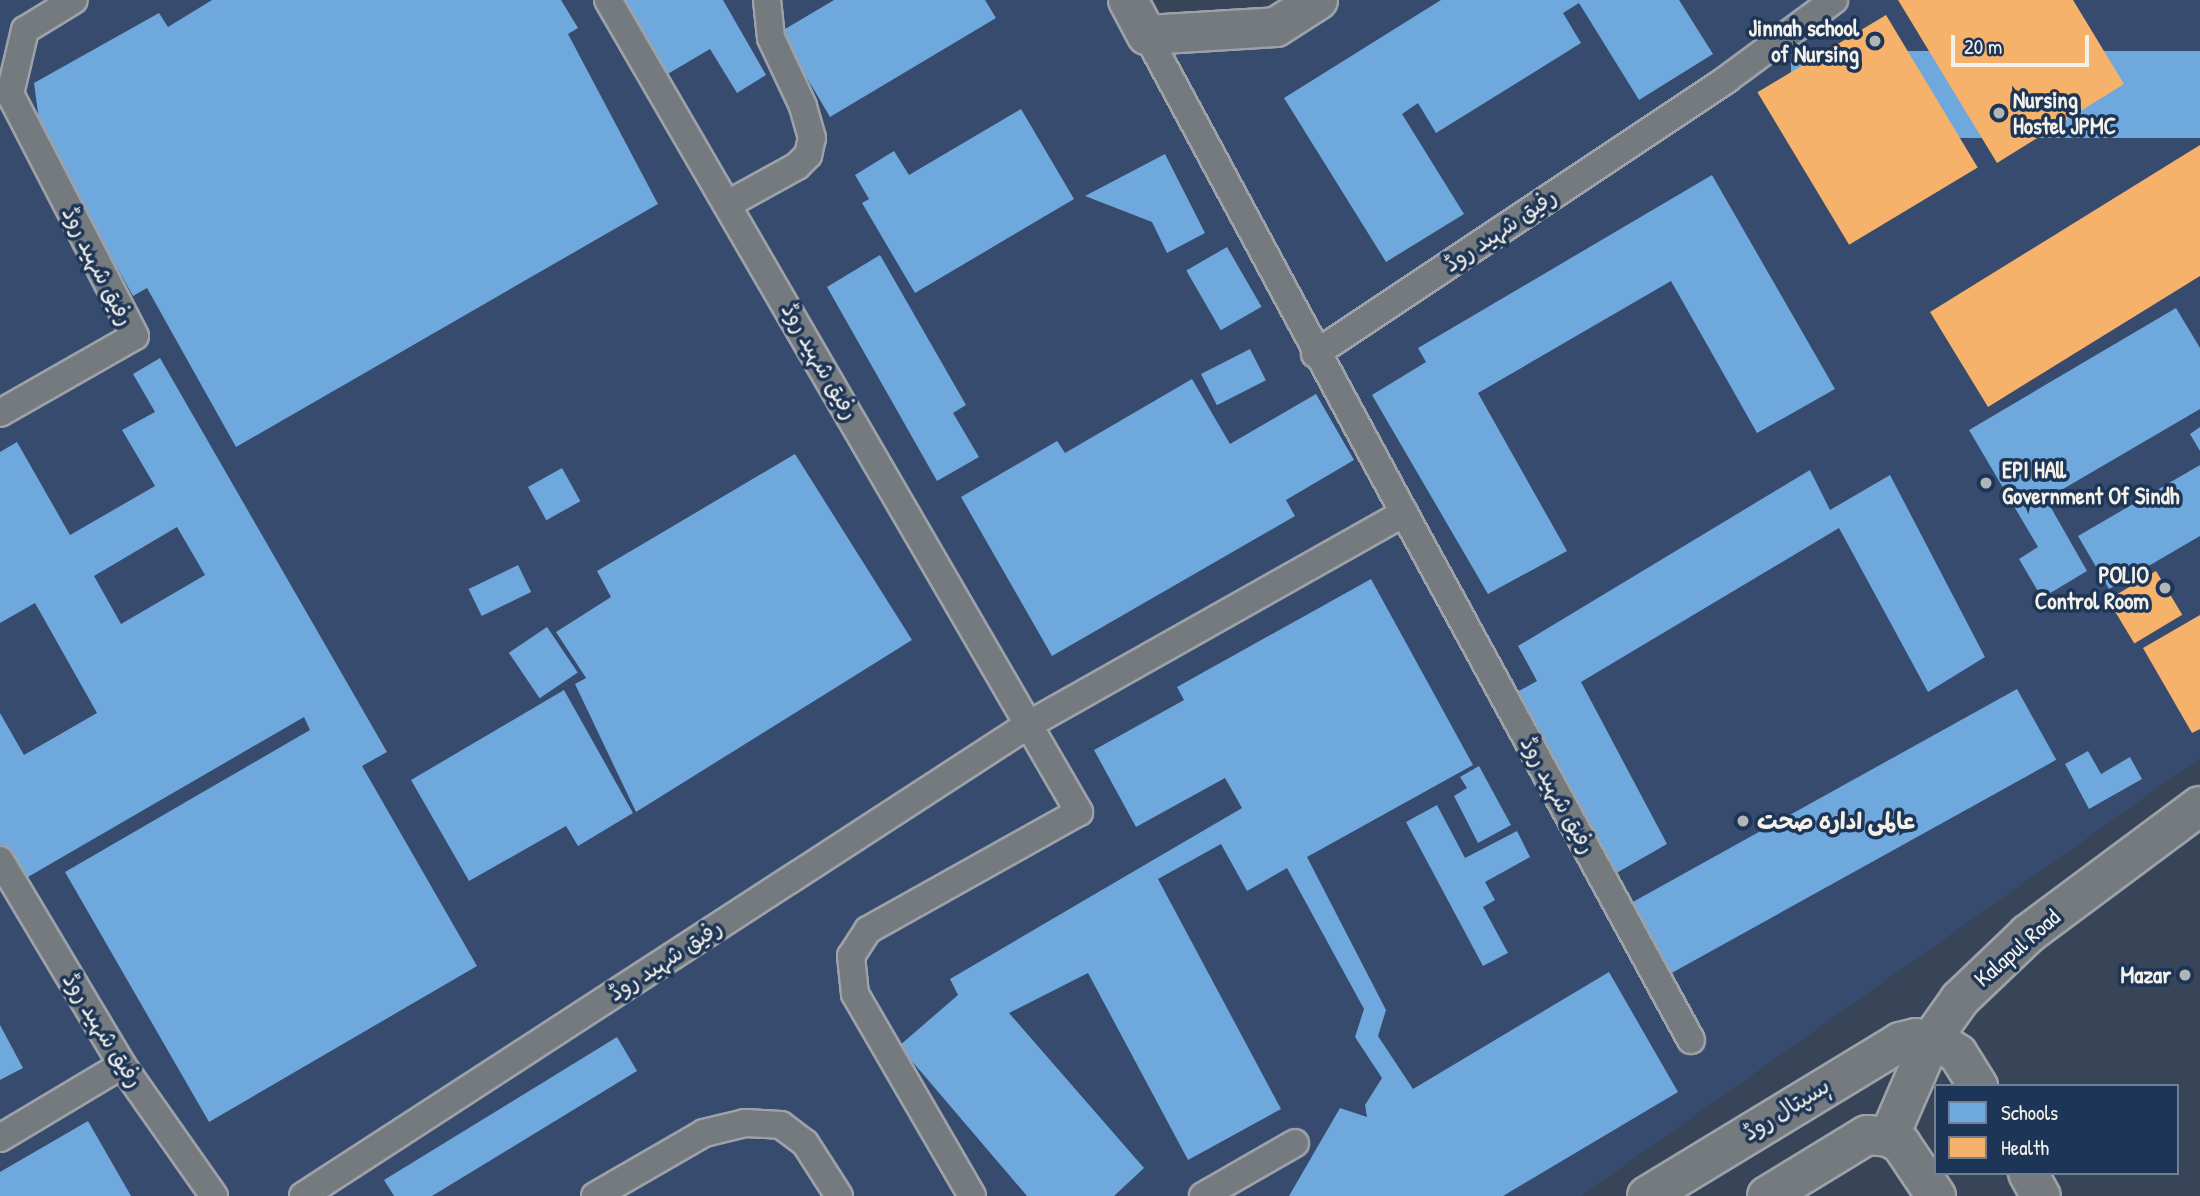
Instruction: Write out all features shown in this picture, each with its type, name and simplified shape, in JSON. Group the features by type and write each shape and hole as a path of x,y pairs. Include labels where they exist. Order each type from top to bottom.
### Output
{"street":[{"path":"1128,0 1147,35 1276,27 1318,0"},
{"name":"Kalapul Road","path":"1889,1137 1931,1040 1960,999 1995,962 2133,852 2200,806"},
{"name":"ہسپتال روڈ","path":"1647,1196 1886,1048 1916,1038 1931,1040"},
{"path":"1931,1040 1958,1055 1977,1084"},
{"path":"1767,1196 1856,1139 1889,1137 1902,1144 1936,1196"},
{"path":"2029,1175 2040,1196"}],"lane":[{"name":"رفیق شہید روڈ","path":"0,413 135,336 5,97 25,30 75,0"},
{"name":"رفیق شہید روڈ","path":"608,0 730,202 1028,725"},
{"path":"730,202 797,166 808,155 812,138 803,106 771,38 767,0"},
{"name":"رفیق شہید روڈ","path":"1691,1040 1315,354 1727,79 1834,0"},
{"path":"1147,35 1315,354"},
{"name":"رفیق شہید روڈ","path":"303,1196 1028,725 1404,513"},
{"path":"972,1196 855,994 851,956 868,930 1079,812 1028,725"},
{"name":"رفیق شہید روڈ","path":"0,860 122,1065 214,1196"},
{"path":"0,1138 122,1065"},
{"path":"595,1196 704,1133 745,1123 781,1125 804,1143 839,1196"},
{"path":"1203,1196 1296,1143"}],"shaded area":[{"path":"0,0 1128,0 1148,35 1320,0 2200,0 2200,758 1581,1196 0,1196"}],"building: Schools":[{"path":"212,0 561,0 578,28 568,34 658,204 236,447 147,288 133,296 40,128 34,83 159,13 168,27"},
{"path":"622,0 723,0 766,75 737,93 710,49 666,75"},
{"path":"834,0 985,0 996,18 830,117 780,32"},
{"path":"1441,0 1679,0 1713,54 1639,100 1579,3 1563,13 1581,43 1436,133 1418,103 1402,114 1464,214 1386,262 1284,98"},
{"path":"1791,51 2200,51 2200,138 1791,138"},
{"path":"1021,109 1074,199 915,293 862,203 869,199 855,175 894,151 909,175"},
{"path":"1165,154 1205,233 1167,253 1152,222 1085,196"},
{"path":"1712,175 1835,389 1757,433 1671,281 1478,393 1567,551 1488,594 1372,395 1426,362 1418,348"},
{"path":"1227,247 1262,307 1221,330 1186,270"},
{"path":"880,255 966,405 953,413 979,457 937,481 827,287"},
{"path":"2176,308 2200,348 2200,409 2046,499 2087,571 2042,598 2019,559 2038,547 1969,430"},
{"path":"1250,349 1266,380 1217,405 1201,374"},
{"path":"160,358 387,752 362,766 477,966 209,1122 65,872 310,730 304,717 21,881 0,844 0,713 24,755 97,713 35,603 0,623 0,452 17,442 70,535 155,486 122,430 155,412 133,374","holes":["177,527 205,575 121,624 94,576"]},
{"path":"1192,379 1230,444 1316,394 1354,460 1286,500 1295,516 1052,656 961,497 1057,441 1065,453"},
{"path":"2200,427 2200,451 2190,434"},
{"path":"795,454 912,640 636,812 575,684 586,678 556,632 611,597 597,571"},
{"path":"2200,465 2200,536 2109,589 2078,536"},
{"path":"562,468 580,501 546,520 528,487"},
{"path":"1810,470 1830,510 1890,475 1985,657 1928,692 1839,528 1581,682 1667,844 1613,875 1517,692 1537,681 1518,646"},
{"path":"518,565 531,592 482,616 469,589"},
{"path":"1371,579 1473,765 1307,857 1386,1010 1378,1036 1413,1089 1609,972 1678,1092 1503,1196 1289,1196 1340,1108 1367,1117 1365,1105 1382,1078 1355,1037 1364,1009 1287,868 1247,891 1221,844 1158,879 1281,1109 1188,1160 1088,973 1009,1013 1144,1168 1114,1196 1027,1196 899,1046 958,995 950,979 1242,808 1225,778 1136,827 1094,750 1184,700 1177,687"},
{"path":"547,627 578,673 540,698 509,653"},
{"path":"2017,689 2056,760 1650,985 1610,914"},
{"path":"564,690 633,813 578,846 566,826 469,881 411,780"},
{"path":"2088,751 2101,774 2130,757 2142,779 2089,809 2065,764"},
{"path":"1479,766 1511,825 1478,843 1454,796 1467,788 1460,777"},
{"path":"1437,805 1465,858 1517,831 1530,857 1485,882 1495,900 1483,907 1508,953 1483,966 1406,822"},
{"path":"0,1025 23,1068 0,1080"},
{"path":"617,1037 637,1071 432,1196 394,1196 384,1180"},
{"path":"88,1121 131,1196 0,1196 0,1172"}],"building: Health":[{"path":"1898,0 2073,0 2124,84 1997,163"},
{"path":"1886,15 1978,168 1849,245 1757,92"},
{"path":"2200,145 2200,276 1988,407 1930,312"},
{"path":"2156,571 2182,615 2134,644 2108,600"},
{"path":"2200,615 2200,729 2192,733 2143,648"}],"place":[{"name":"Jinnah school of Nursing","path":"1875,41"},
{"name":"Nursing Hostel JPMC","path":"1999,113"},
{"name":"EPI HAll Government Of Sindh","path":"1986,483"},
{"name":"POLIO Control Room","path":"2165,588"},
{"name":"عالمی ادارہ صحت","path":"1743,821"},
{"name":"Mazar","path":"2185,975"}]}
